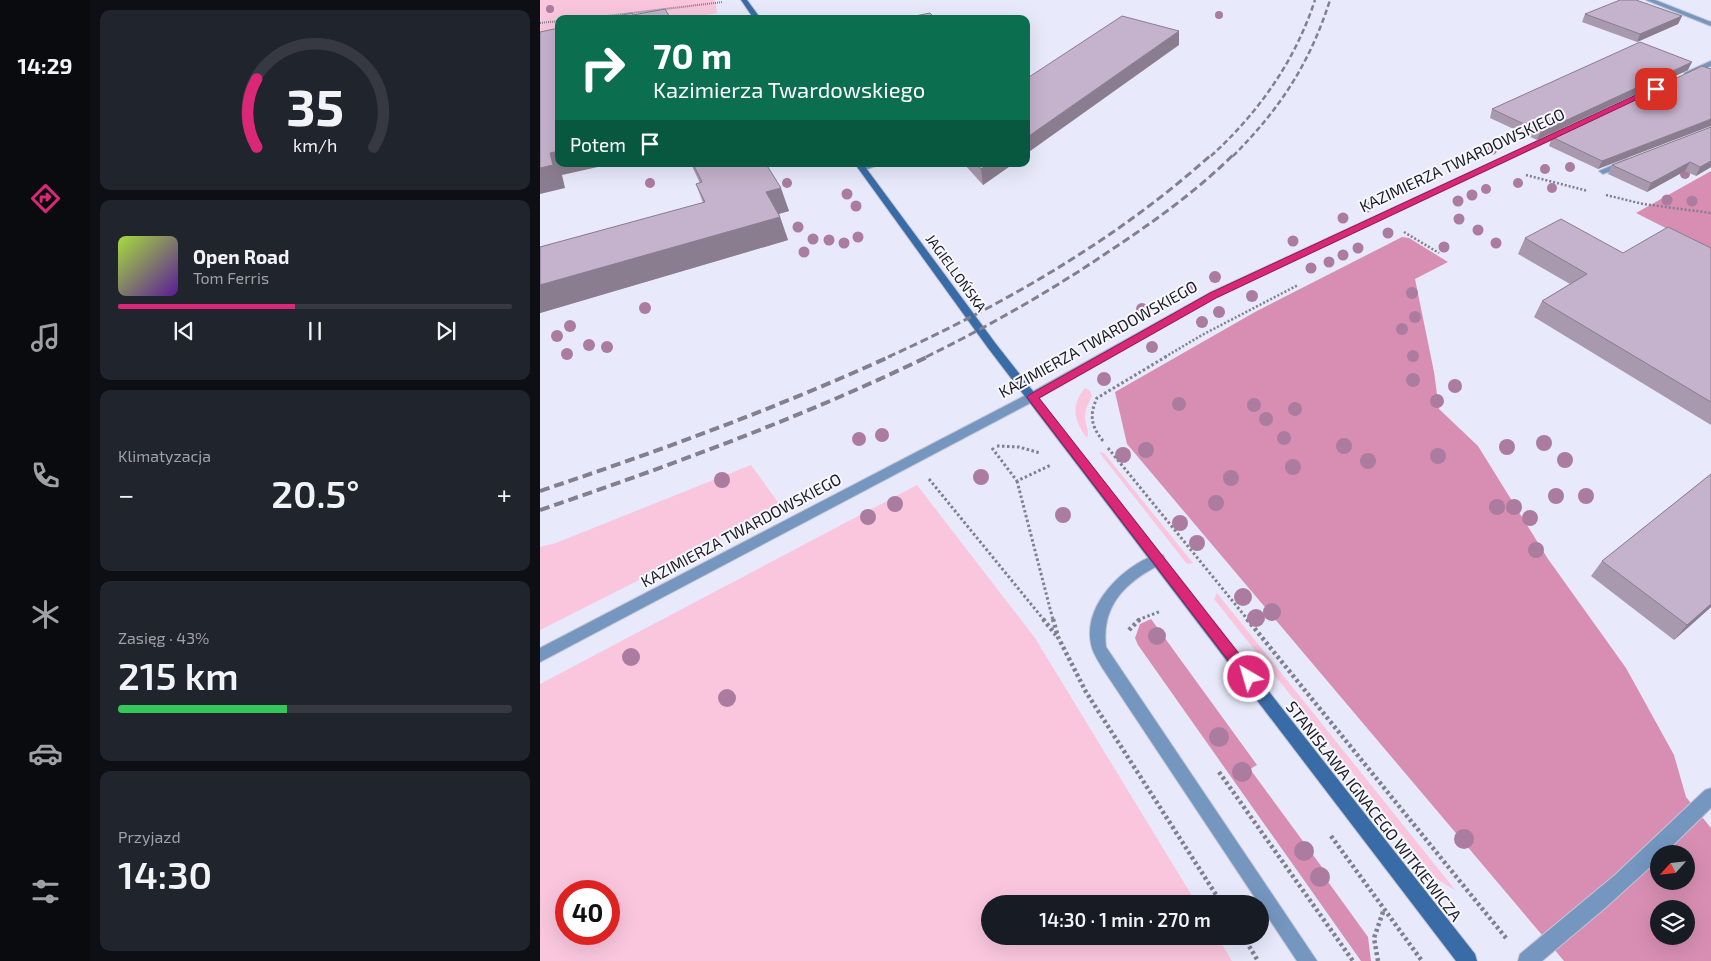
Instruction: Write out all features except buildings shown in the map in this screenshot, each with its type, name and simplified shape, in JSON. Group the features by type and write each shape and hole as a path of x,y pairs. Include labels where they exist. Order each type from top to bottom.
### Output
{"street":[{"path":"744,0 755,15"},
{"path":"1650,0 1711,24"},
{"path":"1679,78 1711,62"},
{"name":"KAZIMIERZA TWARDOWSKIEGO","path":"540,655 1032,397 1213,296 1577,126"},
{"path":"1603,171 1631,160"},
{"name":"JAGIELLOŃSKA","path":"862,167 983,335 1032,397"},
{"name":"STANISŁAWA IGNACEGO WITKIEWICZA","path":"1032,397 1468,961"},
{"path":"1158,559 1133,572 1112,595 1104,608 1098,627 1100,647 1108,664 1308,961"},
{"path":"1527,961 1593,907 1673,834 1711,796"}],"path":[{"path":"615,15 723,2"},
{"path":"540,23 555,21"},
{"path":"1492,167 1588,191"},
{"path":"1597,193 1643,204 1711,213"},
{"path":"1401,234 1405,232 1439,253"},
{"path":"1299,285 1202,335 1097,398 1091,409 1094,429 1210,576 1508,939"},
{"path":"990,446 1017,481 1052,464"},
{"path":"925,474 1058,638"},
{"path":"1127,635 1138,619 1147,614 1162,611"},
{"path":"1214,765 1352,961"},
{"path":"1378,961 1374,938 1384,909"},
{"path":"1248,945 1258,961"}],"shaded area":[{"path":"540,0 715,0 717,13 707,15 555,15 555,42 540,45"},
{"path":"1711,171 1711,251 1636,213"},
{"path":"1402,237 1409,238 1448,262 1415,279 1434,372 1439,409 1478,446 1548,559 1626,668 1674,755 1686,797 1711,828 1711,961 1564,961 1127,444 1115,392 1255,312"},
{"path":"1085,388 1090,391 1092,396 1085,414 1087,438 1079,425 1076,413 1077,401"},
{"path":"1099,452 1104,453 1193,563 1187,564"},
{"path":"751,465 782,508 540,630 540,547 556,543"},
{"path":"917,485 1035,638 1192,895 981,895 981,945 1222,945 1232,961 540,961 540,684"},
{"path":"1217,593 1456,891 1437,879 1214,599"},
{"path":"1151,619 1257,765 1250,769 1327,874 1326,879 1368,937 1371,961 1361,961 1138,645 1135,638 1140,624"}],"railway":[{"path":"1211,156 1245,122 1274,84 1297,44 1315,0"},
{"path":"1233,156 1265,121 1292,84 1313,44 1330,0"},
{"path":"888,357 974,315 1058,268 1138,214 1212,154"},
{"path":"926,357 1022,306 1091,263 1176,204 1234,154"},
{"path":"540,491 717,428 891,356"},
{"path":"540,510 639,476 785,420 929,356"}],"route":[{"path":"1249,677 1032,397 1170,318 1213,296 1656,89"}]}
